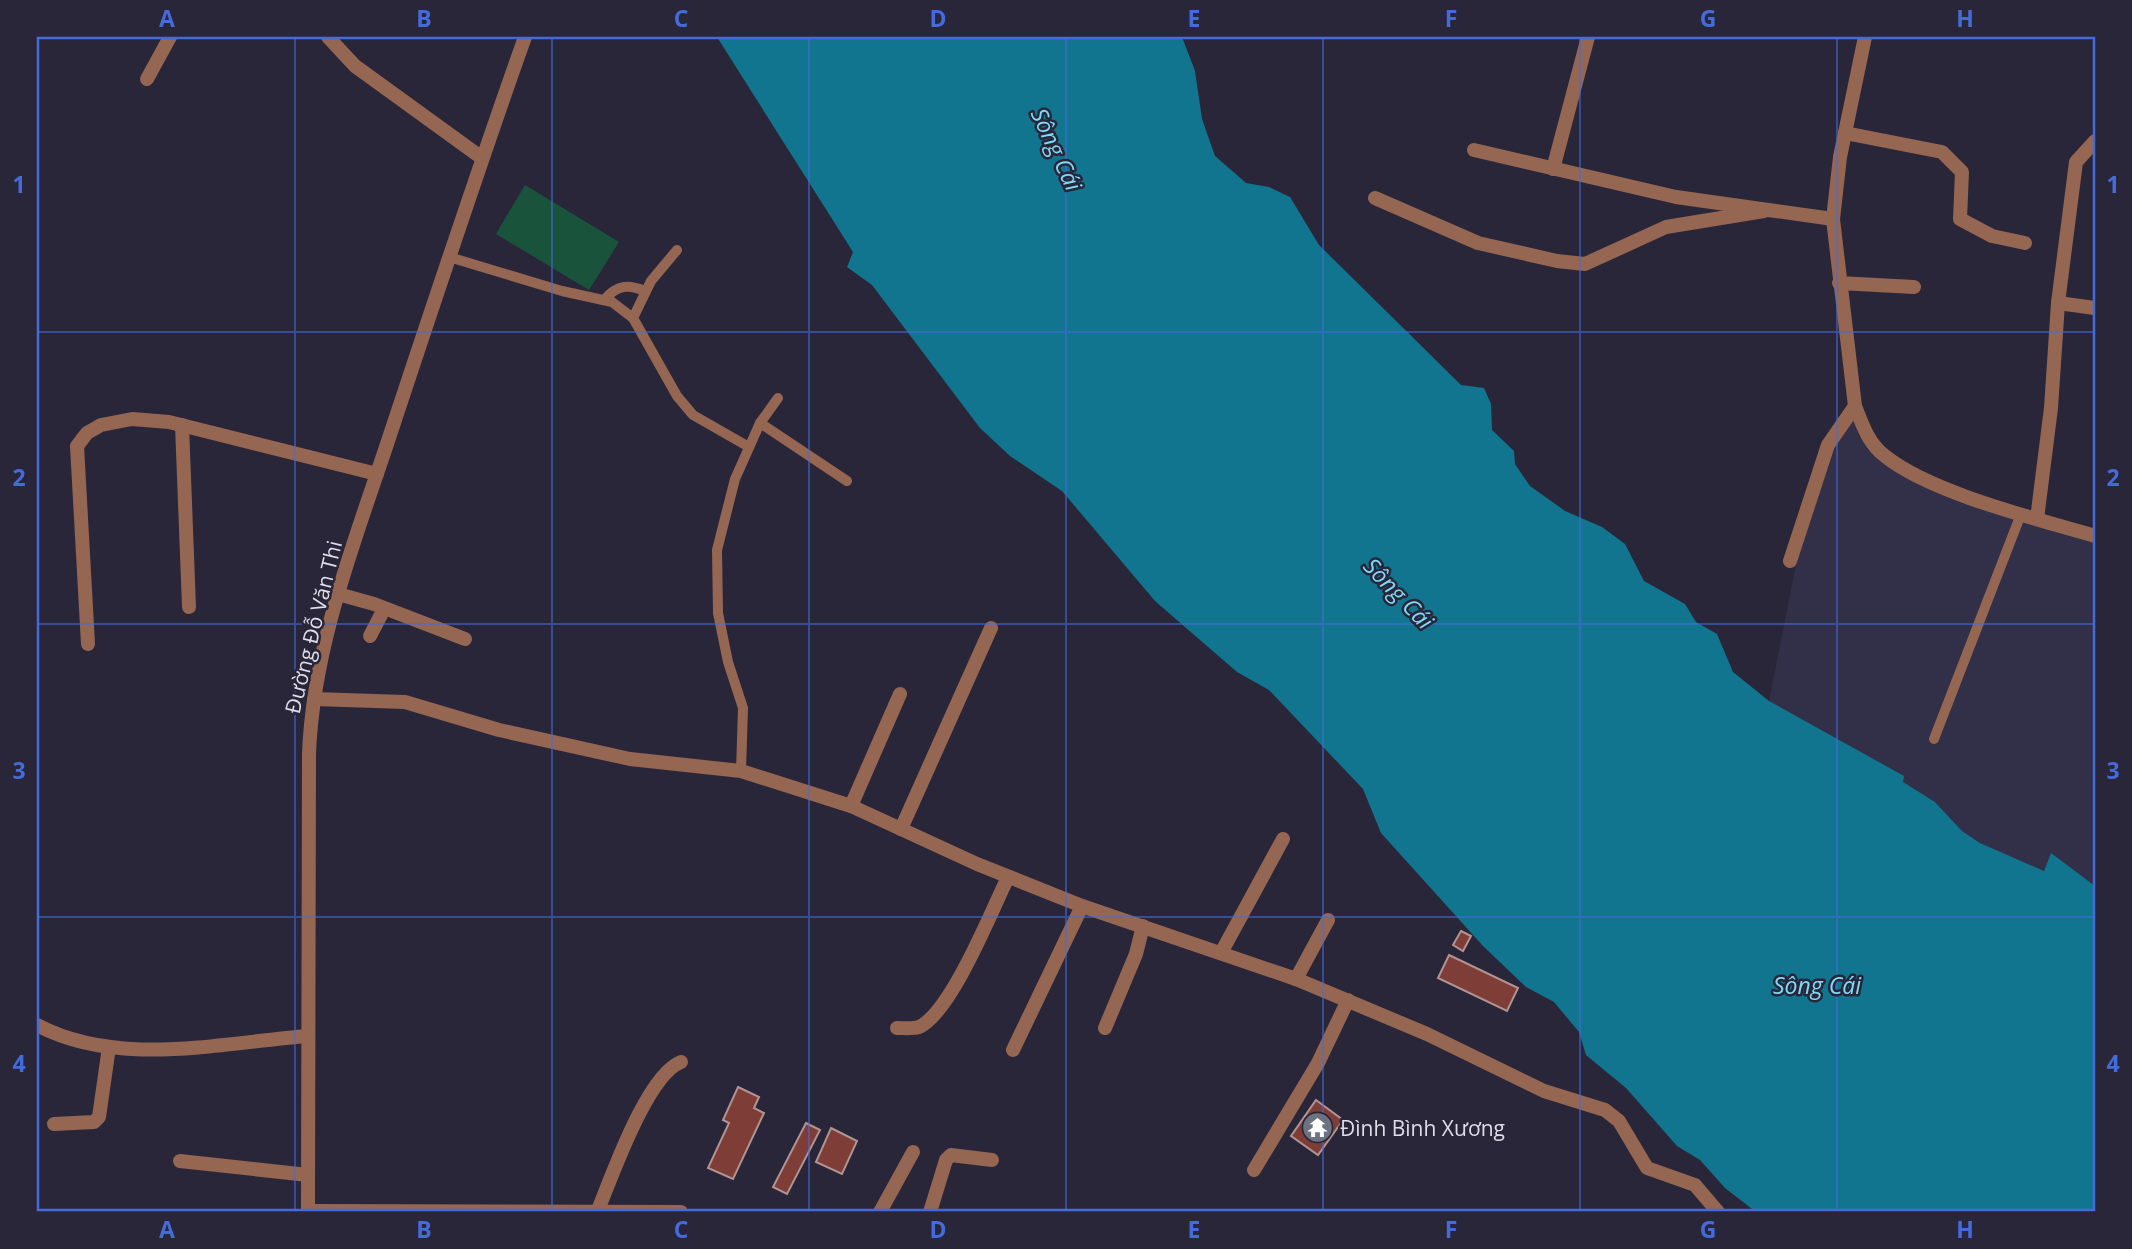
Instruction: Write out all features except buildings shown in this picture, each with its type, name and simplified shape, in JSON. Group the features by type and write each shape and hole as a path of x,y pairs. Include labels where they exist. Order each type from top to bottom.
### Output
{"street":[{"path":"147,79 170,37"},
{"path":"328,37 355,66 481,158"},
{"name":"Đường Đỗ Văn Thi","path":"308,1211 309,754 314,699 338,594 481,158 525,37"},
{"path":"1553,169 1588,37"},
{"path":"1865,37 1845,133 1833,219 1855,405 1865,433 1884,455 1942,486 2095,536"},
{"path":"1845,133 1942,152 1962,172 1960,219 1992,236 2025,243"},
{"path":"2038,519 2052,408 2058,303 2076,162 2095,141"},
{"path":"1474,150 1676,197 1833,219"},
{"path":"1375,198 1478,243 1557,261 1585,264 1666,227 1765,211"},
{"path":"1839,283 1914,287"},
{"path":"2058,303 2095,308"},
{"path":"1790,561 1828,445 1855,405"},
{"path":"88,644 78,446 87,433 101,425 132,419 182,425 377,474"},
{"path":"182,425 189,607"},
{"path":"338,594 465,639"},
{"path":"370,636 384,609"},
{"path":"901,829 991,628"},
{"path":"851,806 900,694"},
{"path":"314,699 405,702 499,730 630,759 741,771 851,806 1009,877 1082,906 1296,979 1427,1034 1544,1091 1614,1114 1647,1168 1695,1185 1718,1212"},
{"path":"1221,953 1283,839"},
{"path":"897,1028 916,1028 923,1024 952,991 1009,877"},
{"path":"1013,1050 1082,906"},
{"path":"1296,979 1328,920"},
{"path":"1105,1028 1136,954 1143,926"},
{"path":"1254,1170 1318,1063 1348,1000"},
{"path":"37,1025 63,1038 109,1046 183,1048 308,1036"},
{"path":"54,1124 94,1122 99,1117 109,1046"},
{"path":"598,1210 634,1125 661,1076 681,1062"},
{"path":"880,1212 913,1152"},
{"path":"930,1212 946,1160 951,1155 992,1160"},
{"path":"180,1161 308,1175"},
{"path":"308,1211 681,1212"}],"lane":[{"path":"633,318 645,291 677,250"},
{"path":"449,257 562,291 604,299 633,318 677,396 693,415 750,447"},
{"path":"604,299 612,291 627,285 645,291"},
{"path":"741,771 743,708 728,662 718,613 716,575 723,518 760,423 778,398"},
{"path":"760,423 847,481"},
{"path":"1934,739 2021,514"}],"shaded area":[{"path":"1853,419 1859,436 1878,459 2095,543 2095,886 2051,854 2044,871 1990,849 1962,831 1935,802 1769,701 1797,560 1838,438"}],"green space":[{"path":"525,185 619,242 589,290 496,234"}],"water":[{"name":"Sông Cái","path":"717,37 1182,37 1195,71 1202,119 1215,156 1246,183 1269,187 1290,197 1319,245 1461,385 1484,388 1491,404 1492,430 1514,451 1515,464 1530,486 1565,511 1602,527 1625,544 1644,581 1685,604 1696,622 1717,634 1733,672 1769,701 1904,776 1903,782 1935,802 1962,831 1980,843 2044,871 2051,853 2095,886 2095,1212 1756,1212 1725,1188 1700,1160 1677,1146 1626,1088 1586,1055 1579,1032 1554,1002 1526,987 1483,946 1381,833 1363,789 1269,690 1237,672 1155,601 1062,491 1010,456 980,428 872,285 847,267 853,252"}],"place":[{"name":"Đình Bình Xương","path":"1317,1128"}]}
